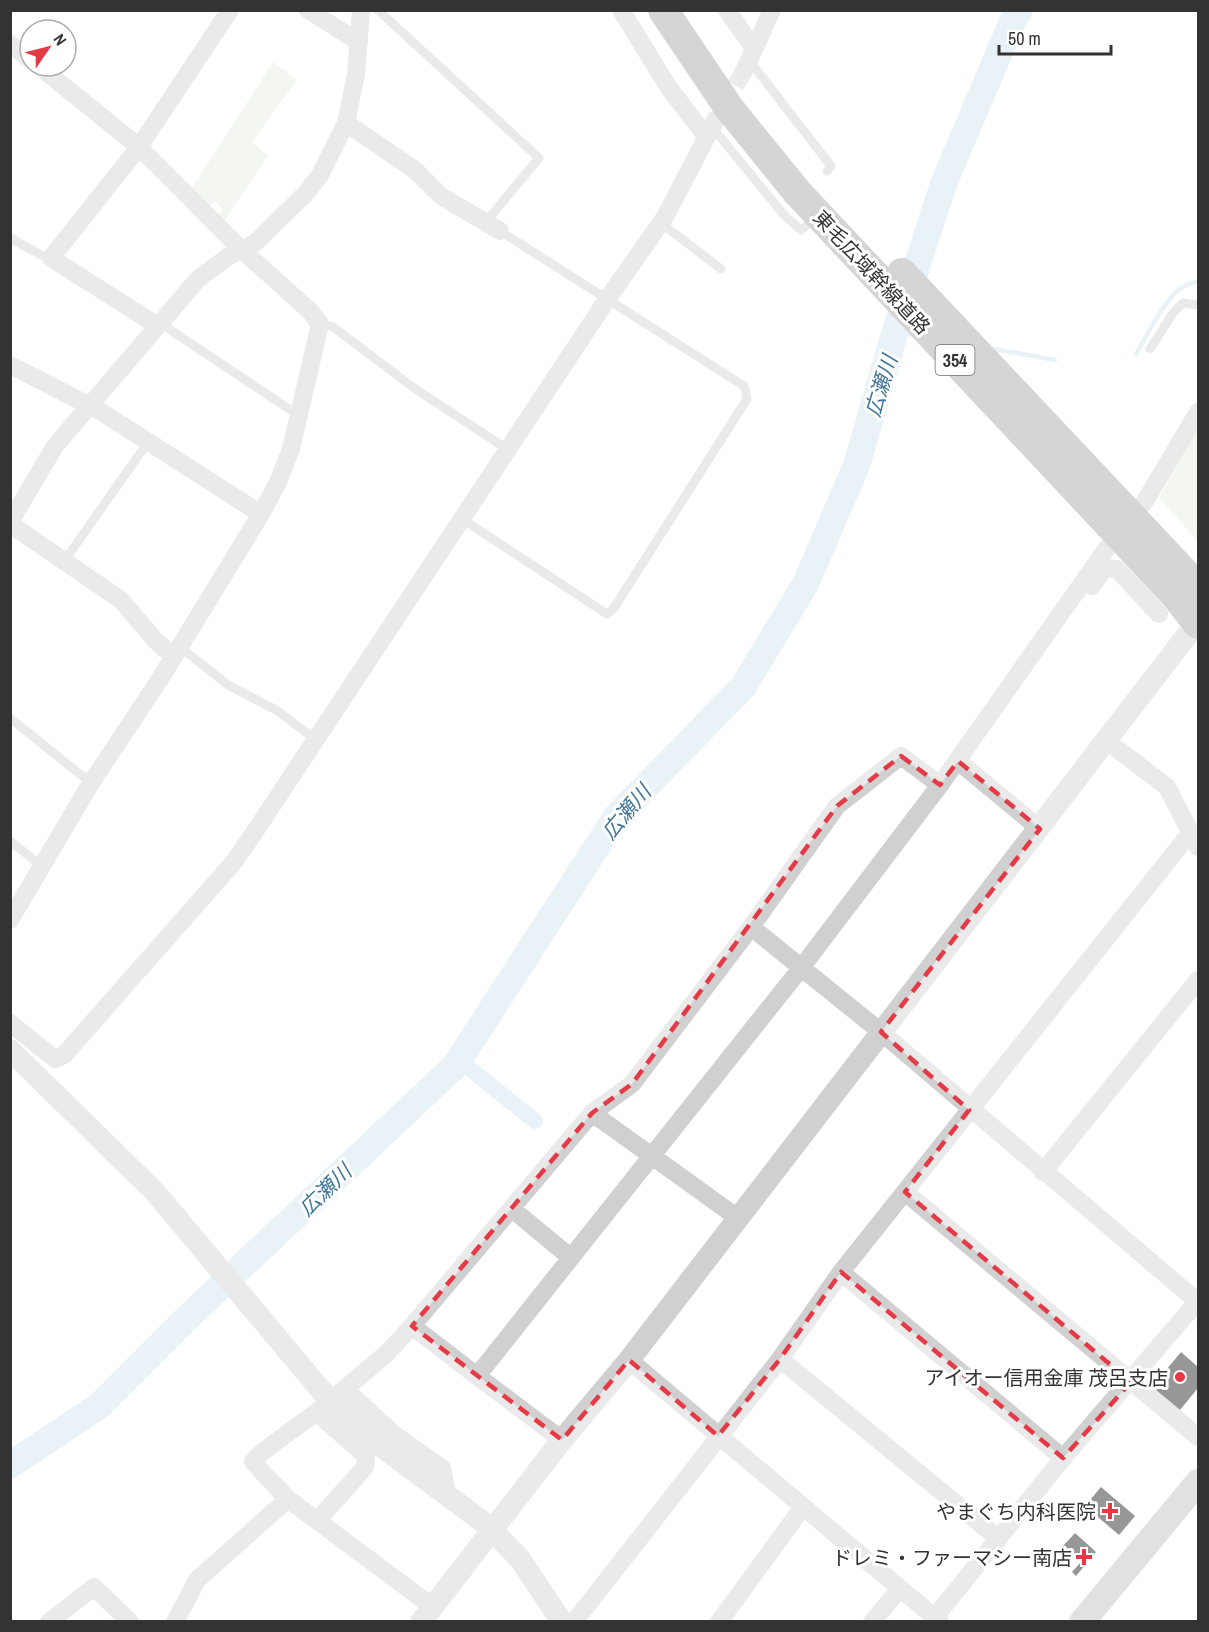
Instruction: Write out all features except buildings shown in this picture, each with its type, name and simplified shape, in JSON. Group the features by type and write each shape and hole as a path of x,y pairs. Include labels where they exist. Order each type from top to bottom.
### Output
{"highway":[{"name":"東毛広域幹線道路","path":"663,10 681,40 761,150 797,192 852,235"},
{"name":"東毛広域幹線道路","path":"686,10 773,135 852,235 1066,463 1198,622"},
{"name":"東毛広域幹線道路","path":"1066,463 1198,587"}],"main road":[{"path":"1082,1622 1198,1482"}],"street":[{"path":"308,10 359,42"},
{"path":"177,652 155,640 121,600 10,523 55,446 198,279 229,256 255,243 306,193 330,157 346,123 356,74 361,10"},
{"path":"10,1023 55,1059 64,1055 233,863 608,298 661,224 711,127 669,88 621,10"},
{"path":"727,10 748,58"},
{"path":"748,58 772,10"},
{"path":"159,324 51,258 139,147 221,14"},
{"path":"10,920 91,783 177,652 261,514 284,466 300,413 320,324 310,311 242,250 139,147 54,78"},
{"path":"346,123 415,170 441,196 493,227"},
{"path":"10,365 90,406 261,514"},
{"path":"1144,503 1198,412"},
{"path":"477,1376 801,968 958,761 1107,548"},
{"path":"1022,667 1036,667 1105,568 1117,568 1159,614"},
{"path":"317,1521 365,1467 367,1461 366,1456 319,1410 254,1458 256,1467 288,1499 427,1614 562,1440 629,1360 1198,622"},
{"path":"574,1622 780,1359 841,1272 969,1110 1183,842 1195,841 1167,787 1107,741"},
{"path":"447,1494 442,1468 396,1436 343,1390 386,1354 412,1326 592,1113 632,1084 751,927 837,806 901,756 940,785"},
{"path":"958,761 1040,829"},
{"path":"629,1360 938,1619 1063,1458 1198,1302 969,1110 881,1032 751,927"},
{"path":"1043,1172 1198,980"},
{"path":"10,1050 157,1196 299,1367 351,1422 447,1494 492,1531 520,1559 562,1622"},
{"path":"592,1113 738,1218"},
{"path":"905,1192 1198,1437"},
{"path":"512,1209 570,1257"},
{"path":"841,1272 1063,1458"},
{"path":"412,1326 562,1440"},
{"path":"780,1359 999,1539"},
{"path":"175,1622 196,1580 288,1499"},
{"path":"719,1622 803,1507"},
{"path":"49,1622 94,1587 130,1622"},
{"path":"872,1622 900,1589"}],"lane":[{"path":"378,10 539,158 493,227 720,370 744,386 747,393 747,399 614,608 607,614 462,519"},
{"path":"748,58 831,166 827,171"},
{"path":"711,127 784,215 801,230 806,226"},
{"path":"661,224 721,269"},
{"path":"10,238 51,258"},
{"path":"1150,349 1173,313 1183,303 1194,302 1198,305"},
{"path":"159,324 289,409 300,413"},
{"path":"320,324 333,327 414,388 507,449"},
{"path":"65,560 148,442"},
{"path":"177,652 228,685 278,711 316,740"},
{"path":"10,718 91,783"},
{"path":"10,841 43,867"}],"highlighted area":[{"path":"901,756 940,785 958,761 1040,829 881,1032 969,1110 905,1192 1131,1382 1063,1458 841,1272 780,1359 718,1436 629,1360 562,1440 412,1326 592,1113 632,1084 837,806"}],"shaded area":[{"path":"273,62 297,80 252,142 268,156 224,221 219,215 223,210 216,202 209,205 192,188"},
{"path":"1198,428 1198,541 1159,498"}],"waterway":[{"name":"広瀬川","path":"10,1465 100,1405 188,1317 455,1066 616,817 743,687 806,583 857,464 895,332 945,180 1019,10"},
{"path":"1136,354 1161,310 1170,299 1178,290 1188,284 1198,282"},
{"path":"895,332 913,335"},
{"path":"989,348 1055,360"},
{"path":"459,1060 535,1121"}],"tunnel":[{"path":"722,109 745,69"}],"place":[{"name":"アイオー信用金庫 茂呂支店","path":"1180,1377"},
{"name":"やまぐち内科医院","path":"1110,1511"},
{"name":"ドレミ・ファーマシー南店","path":"1084,1557"}]}
